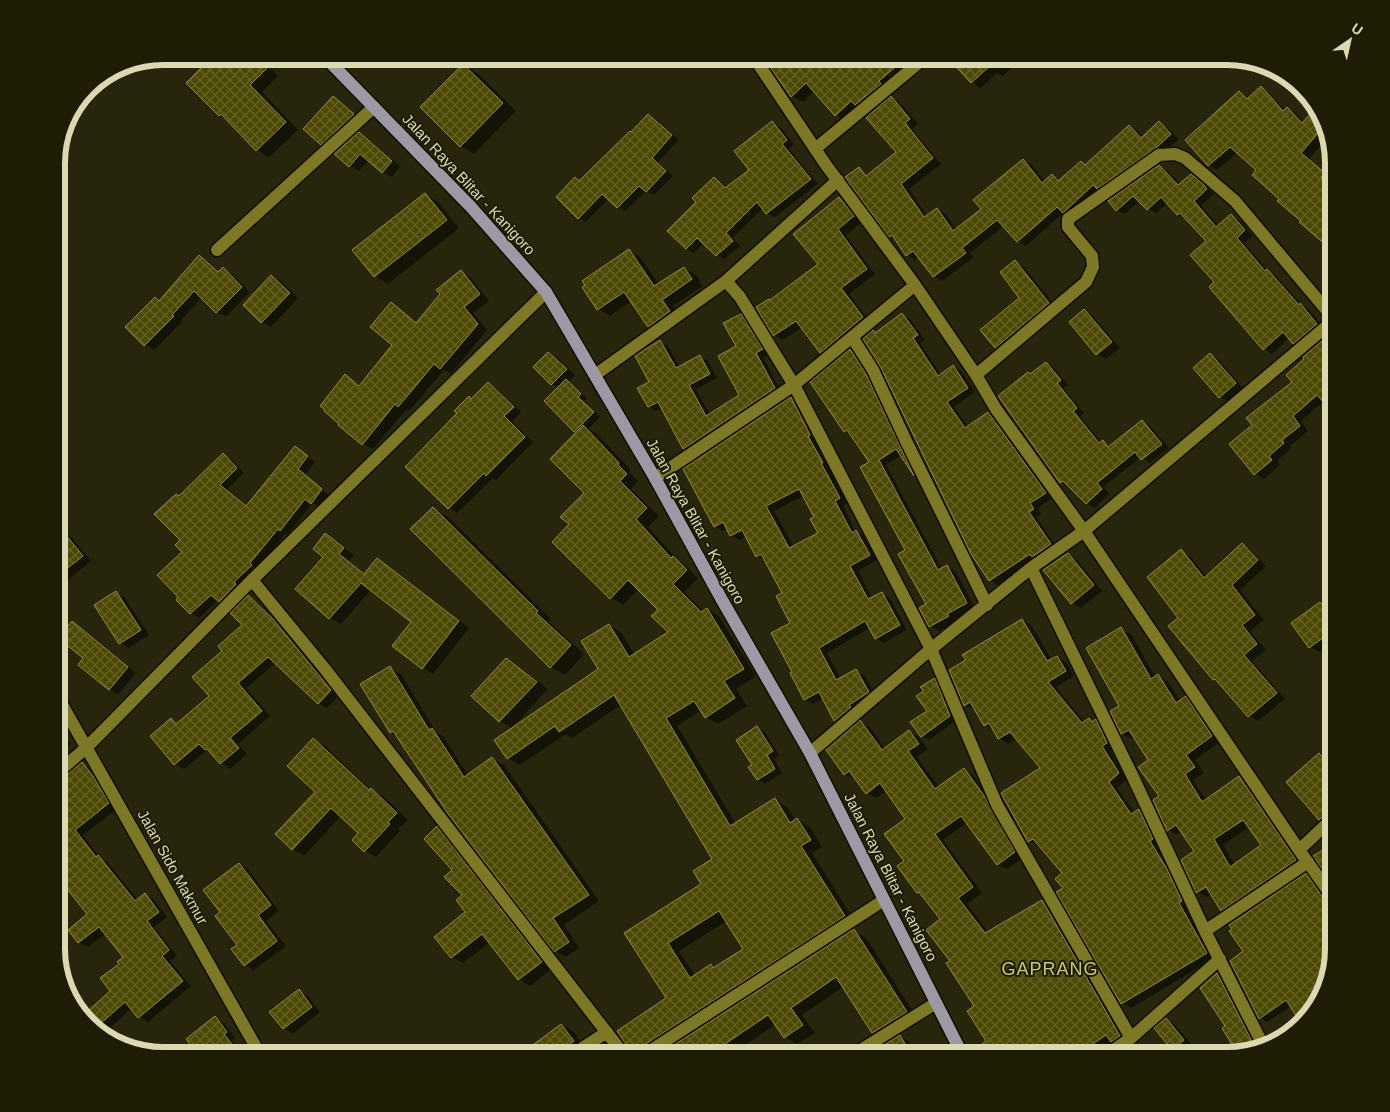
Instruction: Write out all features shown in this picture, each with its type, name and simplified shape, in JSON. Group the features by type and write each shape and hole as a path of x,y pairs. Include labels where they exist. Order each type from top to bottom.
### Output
{"main road":[{"name":"Jalan Raya Blitar - Kanigoro","path":"333,65 471,207 546,292 655,478 722,600 810,753 958,1047"}],"street":[{"path":"759,65 815,149 915,285 976,375 996,409 1084,531 1325,886"},
{"path":"815,149 916,65"},
{"path":"217,250 374,107"},
{"path":"976,375 1086,282 1093,266 1092,256 1068,227 1068,219 1159,155 1168,154 1185,158 1235,201 1325,309"},
{"path":"595,375 726,281 838,180"},
{"path":"726,281 740,297 794,384 931,649 997,805 1131,1038"},
{"path":"655,478 794,384 915,285"},
{"path":"65,766 88,747 252,580 546,292"},
{"path":"810,753 931,649 1031,568 1084,531 1325,328"},
{"path":"852,337 873,370 987,605"},
{"path":"1031,568 1132,775 1205,931 1261,1041"},
{"path":"252,580 343,692 618,1047"},
{"name":"Jalan Sido Makmur","path":"65,709 256,1047"},
{"path":"1299,850 1325,825"},
{"path":"1205,931 1308,862"},
{"path":"656,1047 884,900"},
{"path":"1118,1047 1131,1038 1220,959"},
{"path":"866,1047 936,1003"},
{"path":"584,1047 607,1032"}],"building":[{"path":"204,65 264,65 267,68 250,85 286,122 256,151 221,114 219,116 186,83"},
{"path":"462,65 503,103 460,147 420,107"},
{"path":"769,65 898,65 879,81 881,84 855,105 851,101 835,116 806,83 791,97"},
{"path":"954,65 991,65 971,83"},
{"path":"1261,86 1283,111 1287,107 1302,123 1312,114 1320,131 1301,153 1325,173 1321,177 1325,180 1325,244 1277,201 1279,199 1252,175 1256,170 1230,147 1208,166 1185,140 1239,91 1247,99"},
{"path":"333,96 354,114 321,145 303,129"},
{"path":"891,96 910,119 905,123 933,158 901,184 924,217 937,208 953,231 981,209 973,200 1023,159 1042,183 1052,174 1058,181 1081,161 1085,165 1129,125 1141,138 1159,121 1171,134 1156,148 1097,189 1093,185 1063,213 1057,207 1017,242 997,220 962,248 966,253 933,277 913,251 906,256 892,235 889,237 845,177 859,167 866,176 896,152 866,118"},
{"path":"648,114 672,135 652,158 666,171 646,192 639,186 617,208 602,194 578,219 556,197 575,177 579,181"},
{"path":"772,121 787,140 782,144 811,179 766,214 757,202 726,233 733,241 716,256 697,238 686,249 667,231 696,202 692,198 714,177 725,188 749,170 734,151"},
{"path":"359,132 392,161 382,173 360,154 349,167 334,154"},
{"path":"1159,165 1178,185 1191,174 1203,184 1207,189 1194,201 1216,227 1231,214 1245,230 1237,238 1265,271 1267,269 1299,305 1300,303 1317,324 1293,344 1283,332 1263,350 1209,287 1214,282 1190,255 1206,241 1180,213 1177,215 1161,197 1147,210 1133,196 1116,211 1108,201"},
{"path":"425,193 447,220 374,277 352,250"},
{"path":"839,197 854,216 838,229 867,269 841,288 863,317 820,353 796,321 773,336 756,307 770,300 818,264 793,234"},
{"path":"629,249 654,286 684,267 692,279 662,300 670,311 648,327 624,292 597,310 582,287 585,285 582,281"},
{"path":"199,255 218,272 223,267 242,287 216,313 194,291 172,315 174,316 144,346 125,327 155,297 159,301"},
{"path":"1015,260 1049,303 995,348 980,330 1019,298 1000,272"},
{"path":"461,270 480,294 464,307 478,324 440,369 434,364 398,407 395,404 362,445 338,425 320,406 345,374 359,386 392,345 370,327 391,302 416,323 440,294 436,290"},
{"path":"271,275 290,293 261,323 243,305"},
{"path":"1084,309 1112,342 1096,355 1069,322"},
{"path":"902,313 918,335 913,338 938,376 953,365 968,388 947,402 965,428 988,412 1046,493 1030,503 1034,509 1029,512 1051,544 1032,557 1030,554 989,581 971,554 880,366 863,339 873,330 875,333"},
{"path":"741,314 763,349 756,353 775,388 683,449 658,402 648,407 637,388 649,382 635,356 660,340 676,368 700,355 710,374 689,385 706,416 739,395 718,356 736,346 723,323"},
{"path":"1325,339 1325,404 1317,395 1293,416 1300,426 1282,440 1284,443 1269,456 1272,460 1254,475 1229,444 1252,425 1246,418 1292,382 1286,375 1304,359 1303,357"},
{"path":"850,349 866,374 914,476 896,449 879,460 938,570 947,565 967,603 929,627 919,608 926,604 898,554 905,550 860,467 869,462 847,430 844,432 810,382"},
{"path":"548,352 567,369 551,385 533,367"},
{"path":"1210,353 1236,383 1219,398 1193,368"},
{"path":"1046,362 1061,380 1057,383 1077,408 1073,411 1099,443 1103,440 1108,447 1142,420 1162,444 1141,460 1135,452 1097,483 1102,489 1086,504 1063,481 1060,483 998,396 1028,372 1030,374"},
{"path":"566,379 581,394 578,397 594,412 574,432 544,401"},
{"path":"488,382 514,407 504,416 525,437 486,476 484,473 448,509 405,467 457,413 454,411 469,396 471,399"},
{"path":"791,397 810,435 808,436 823,463 821,463 840,498 835,501 852,533 856,530 870,555 850,566 868,599 882,592 900,625 875,639 865,621 819,648 836,680 856,669 869,692 849,705 851,707 834,721 819,692 804,700 790,673 792,672 771,633 790,623 776,596 782,593 761,554 756,557 742,530 730,536 723,522 714,527 683,469","holes":["799,489 814,517 810,519 818,533 789,548 766,506"]},
{"path":"583,425 619,463 618,465 627,474 620,481 647,508 636,519 671,558 673,556 687,570 673,584 701,612 707,608 744,669 724,681 735,698 705,718 694,701 666,718 730,826 775,798 790,823 797,818 811,840 801,846 845,916 641,1047 628,1047 617,1031 666,998 624,933 701,884 693,871 712,859 614,695 559,732 555,726 507,759 494,740 598,669 581,641 609,624 629,657 668,632 651,616 658,610 628,580 610,599 552,542 569,524 560,517 584,493 550,459","holes":["719,911 743,949 713,968 711,964 690,978 668,943"]},
{"path":"295,446 308,456 298,469 322,489 311,504 305,499 280,531 278,529 250,563 252,565 234,582 236,584 219,602 211,595 190,614 176,600 178,597 157,575 182,552 175,545 180,540 154,514 176,494 179,496 223,453 237,468 220,485 246,506"},
{"path":"433,507 538,611 536,613 571,645 550,668 410,529"},
{"path":"325,533 344,548 339,554 364,574 377,558 459,621 422,669 392,646 411,622 361,583 329,619 295,589 323,557 313,549"},
{"path":"65,534 83,556 65,570"},
{"path":"1242,543 1258,560 1232,585 1255,615 1242,625 1257,644 1244,655 1277,693 1248,717 1215,679 1213,680 1168,626 1178,618 1147,577 1181,549 1204,578"},
{"path":"1068,553 1094,585 1071,604 1043,570"},
{"path":"116,591 141,630 119,644 94,605"},
{"path":"248,595 273,619 331,690 318,704 268,657 238,683 262,711 230,738 239,748 220,764 207,749 205,750 199,744 174,765 150,736 171,718 176,724 209,696 192,677 222,651 218,646 242,625 230,613"},
{"path":"1320,602 1325,609 1325,636 1309,648 1291,623"},
{"path":"1022,619 1047,661 1057,656 1066,671 1048,682 1082,723 1089,718 1092,722 1096,719 1107,743 1102,746 1119,773 1109,782 1131,814 1139,809 1153,839 1150,841 1167,869 1182,901 1179,903 1207,953 1121,1004 1056,892 1063,888 1055,879 1062,873 1033,839 1028,842 1001,793 1040,768 1010,732 998,739 989,723 984,726 970,702 964,706 949,670 966,660 962,655"},
{"path":"72,621 128,667 109,690 78,665 83,658 65,644 65,630"},
{"path":"1121,627 1151,679 1158,674 1176,703 1186,696 1212,736 1186,755 1195,767 1185,774 1202,802 1239,776 1296,860 1221,911 1206,887 1196,893 1181,860 1194,851 1176,825 1167,831 1153,800 1159,796 1138,767 1148,760 1129,730 1121,734 1110,711 1119,706 1086,648","holes":["1243,820 1261,845 1230,867 1214,839"]},
{"path":"506,658 537,682 499,722 471,696"},
{"path":"390,666 429,730 432,728 464,777 492,757 589,895 553,918 569,942 554,952 449,815 393,731 390,733 360,684"},
{"path":"935,678 950,716 921,737 910,722 927,711 916,696 924,691 920,687"},
{"path":"860,720 882,750 909,730 919,744 908,751 935,789 964,768 985,797 1015,852 997,865 961,816 935,834 973,887 958,898 985,933 1042,900 1120,1036 1111,1042 1106,1035 1088,1047 984,1047 982,1044 986,1041 967,1011 974,1006 946,963 950,961 926,930 940,919 897,866 904,861 884,834 905,819 880,783 866,794 849,771 844,775 826,750"},
{"path":"757,726 773,751 767,755 775,769 757,780 748,767 752,765 736,740"},
{"path":"313,738 397,813 388,822 390,824 364,852 352,840 358,833 331,808 292,850 275,834 315,792 287,766"},
{"path":"1319,753 1325,760 1325,814 1319,820 1286,782"},
{"path":"82,762 109,803 75,830 135,901 145,893 159,912 147,921 169,950 162,956 183,981 138,1018 125,1002 100,1024 88,1011 110,991 100,978 119,964 117,962 123,957 99,927 78,943 68,930 87,914 65,886 65,777"},
{"path":"437,826 542,962 518,980 482,934 451,958 434,937 465,912 456,900 462,895 444,877 452,870 424,839"},
{"path":"1325,849 1325,873 1313,856"},
{"path":"239,863 271,905 258,915 277,941 244,966 231,949 237,945 215,916 220,912 203,890"},
{"path":"1306,873 1325,901 1325,949 1322,974 1318,986 1312,998 1297,1018 1286,1000 1259,1019 1230,961 1243,951 1229,931 1232,929 1229,925"},
{"path":"854,929 907,1012 872,1033 836,977 791,1008 803,1025 784,1038 768,1015 720,1047 671,1047"},
{"path":"1217,973 1253,1044 1233,1047 1222,1028 1225,1026 1200,988"},
{"path":"299,989 312,1007 283,1029 269,1012"},
{"path":"215,1016 227,1032 224,1034 234,1047 192,1047 186,1039"},
{"path":"1166,1018 1184,1040 1176,1047 1170,1047 1154,1028"},
{"path":"561,1024 574,1041 566,1047 530,1047"},
{"path":"900,1035 907,1047 881,1047"}],"district":[{"name":"GAPRANG","path":"1050,969"}]}
